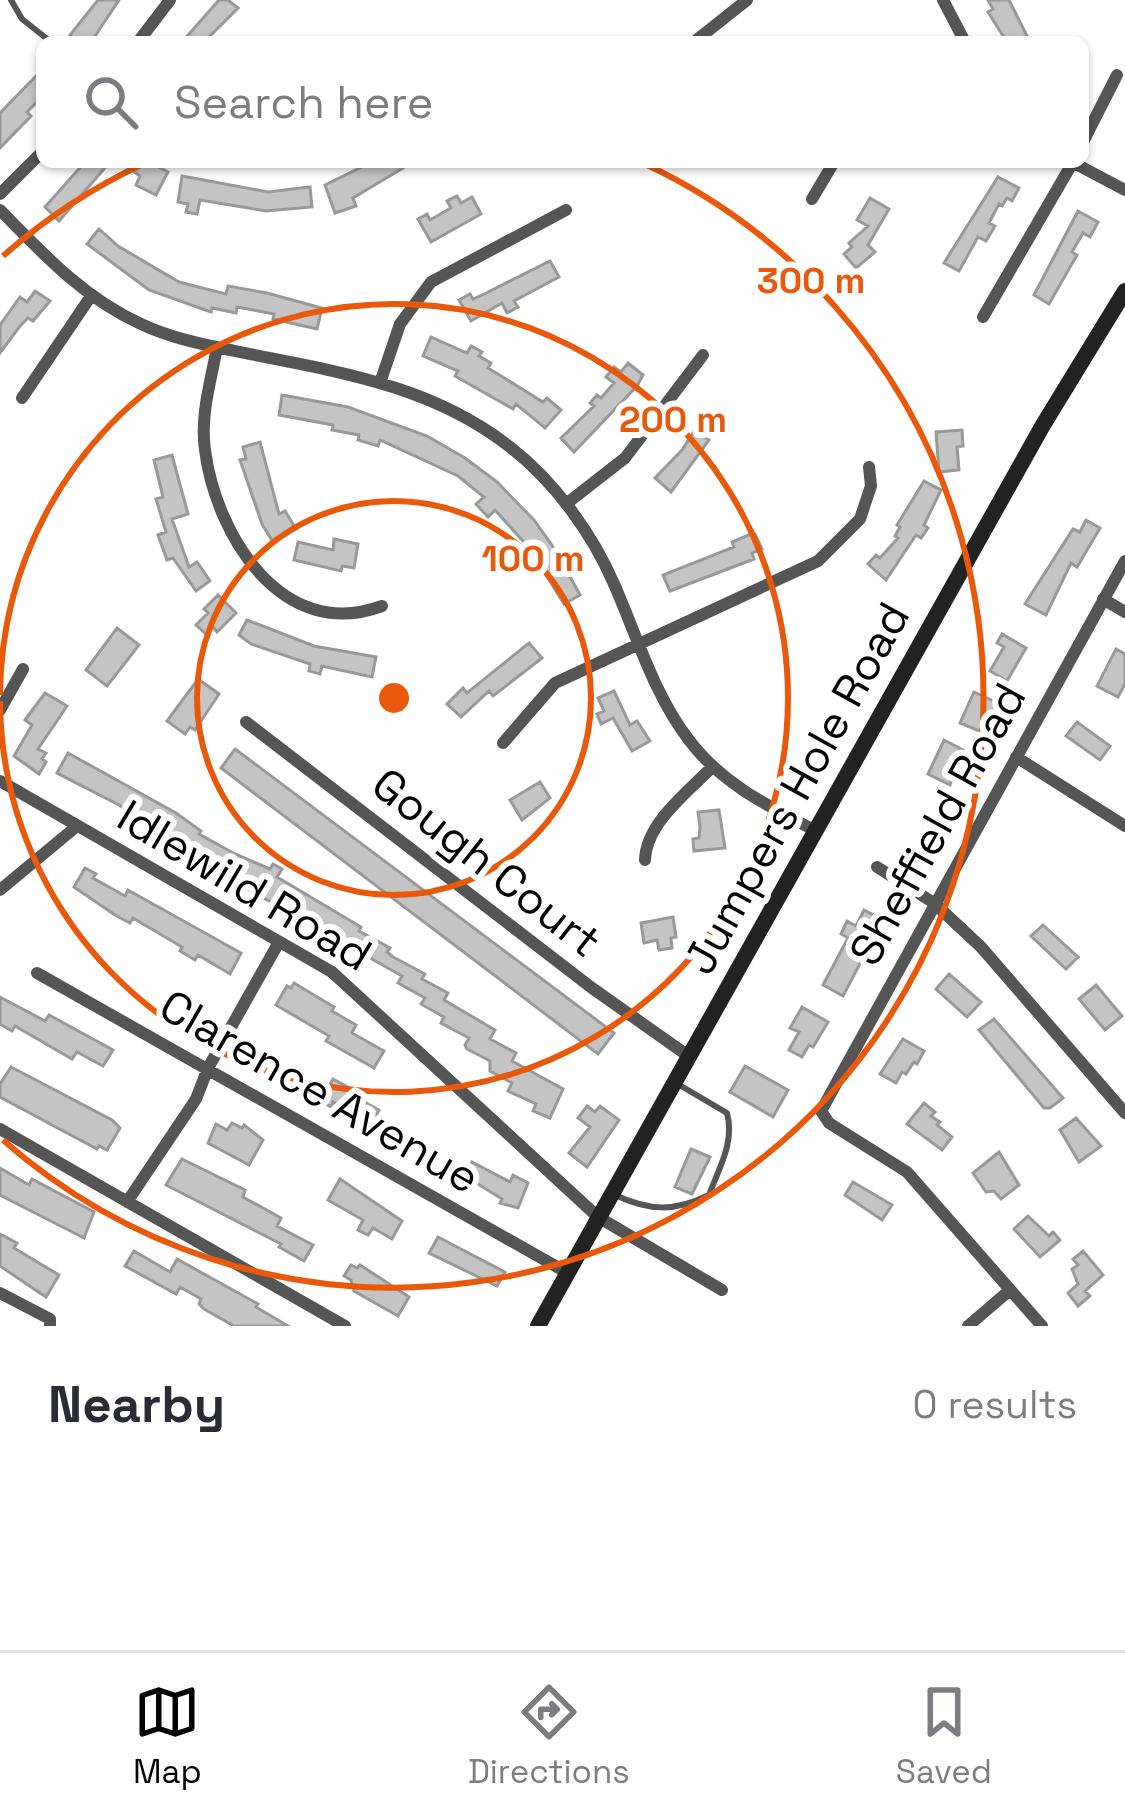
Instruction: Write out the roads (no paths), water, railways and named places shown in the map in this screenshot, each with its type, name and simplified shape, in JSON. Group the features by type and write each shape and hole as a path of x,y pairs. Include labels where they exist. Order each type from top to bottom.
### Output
{"main road":[{"name":"Jumpers Hole Road","path":"538,1326 1043,424 1125,291"}],"street":[{"path":"143,36 170,0"},
{"path":"701,36 746,0"},
{"path":"943,0 962,36"},
{"path":"1089,130 1117,75"},
{"path":"0,194 36,158"},
{"path":"812,199 830,168"},
{"path":"983,317 1069,168"},
{"path":"1083,168 1125,190"},
{"path":"0,210 62,274 145,326 217,347 381,380 434,400 497,438 530,464 566,504 612,579 671,714 712,766 758,801 814,830"},
{"path":"381,380 400,324 431,282 566,210"},
{"path":"22,398 91,296"},
{"path":"217,347 205,407 205,450 225,518 250,568 299,603 349,614 382,606"},
{"path":"566,504 625,458 704,355"},
{"path":"503,743 555,683 818,561 860,519 871,486 869,467"},
{"name":"Sheffield Road","path":"1010,1290 902,1168 829,1123 822,1116 823,1106 1125,560"},
{"path":"1103,599 1125,612"},
{"path":"0,710 23,669"},
{"name":"Gough Court","path":"246,722 592,988 687,1055"},
{"path":"1016,757 1125,826"},
{"path":"645,860 650,837 712,766"},
{"name":"Idlewild Road","path":"0,781 353,988 598,1217 722,1290"},
{"path":"0,890 77,826"},
{"path":"877,867 934,904 1026,995 1125,1113"},
{"path":"127,1202 196,1099 208,1068 279,942"},
{"name":"Clarence Avenue","path":"37,973 566,1272"},
{"path":"0,1129 345,1326"},
{"path":"968,1326 1010,1290 1042,1326"},
{"path":"0,1293 50,1323"}],"lane":[{"path":"11,0 22,19 43,36"},
{"path":"611,1193 637,1205 664,1209 687,1206 709,1195 728,1147 728,1113 673,1082"}]}
